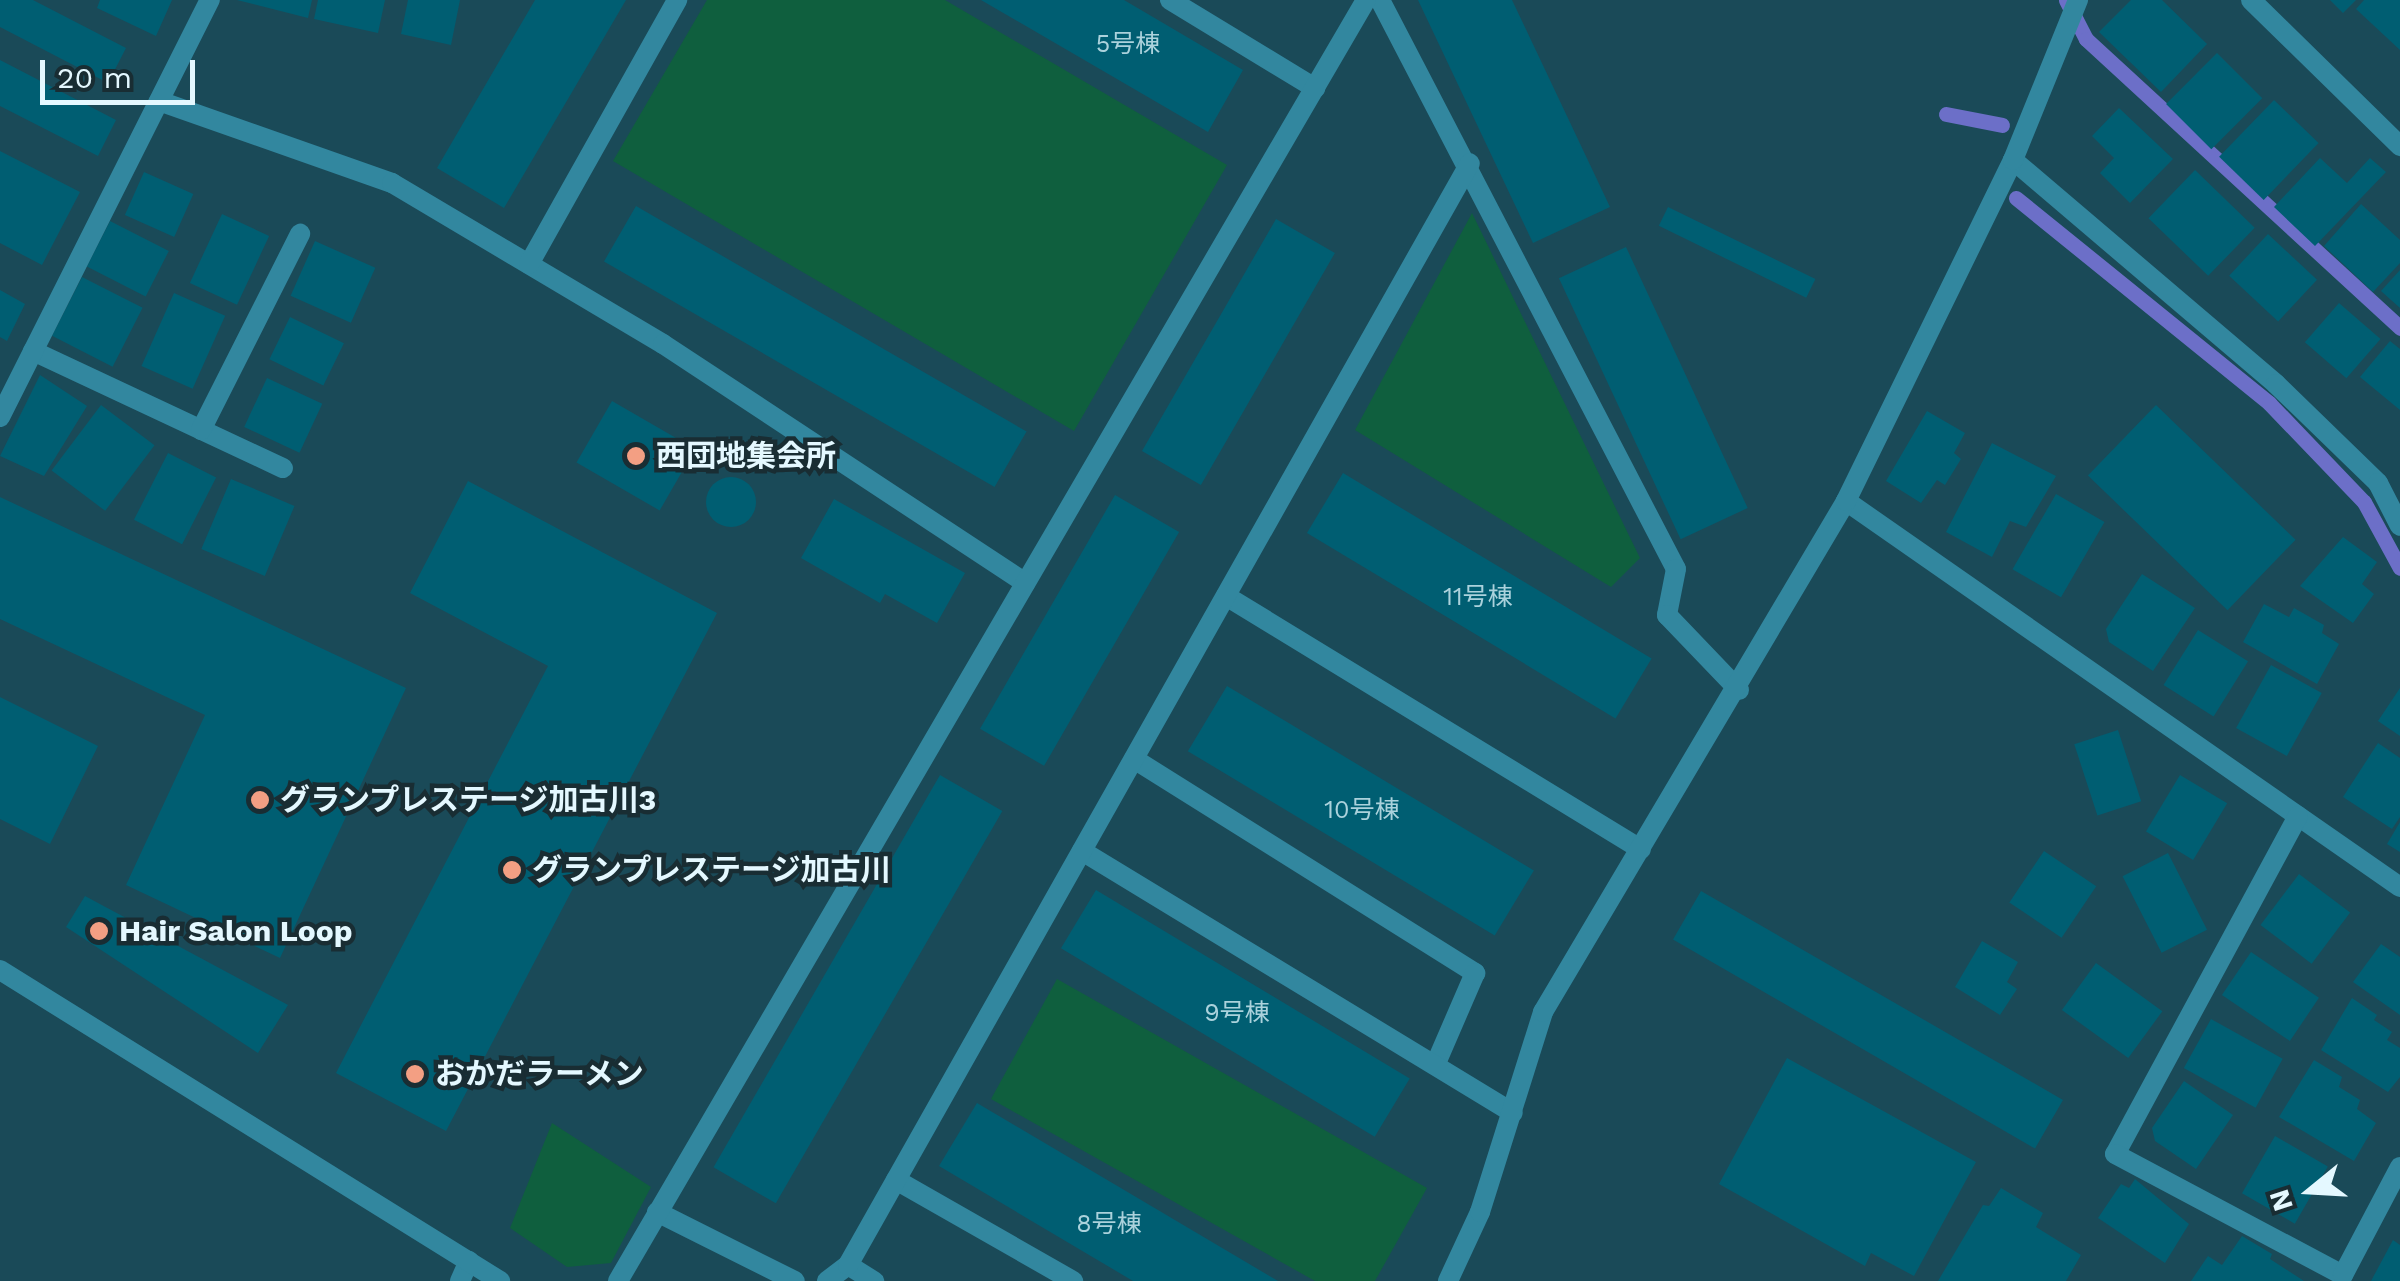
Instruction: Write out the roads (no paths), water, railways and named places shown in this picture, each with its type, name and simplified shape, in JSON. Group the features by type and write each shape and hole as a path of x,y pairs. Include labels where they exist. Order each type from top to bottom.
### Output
{"street":[{"path":"0,416 210,0"},
{"path":"528,264 677,0"},
{"path":"1170,0 1315,88"},
{"path":"618,1281 1366,0"},
{"path":"1380,0 1470,164 1676,569 1667,615 1740,690"},
{"path":"1448,1281 1480,1212 1543,1012 1740,690 1846,501 2014,160 2078,0"},
{"path":"2251,0 2400,146"},
{"path":"160,101 392,183 663,344 1025,583"},
{"path":"2014,160 2276,384 2378,483 2400,526"},
{"path":"827,1281 848,1266 1470,164"},
{"path":"201,430 300,234"},
{"path":"33,351 284,468"},
{"path":"1846,501 2400,887"},
{"path":"1226,596 1642,848"},
{"path":"1134,759 1475,973 1436,1063"},
{"path":"2298,816 2115,1154 2343,1274 2400,1167"},
{"path":"1082,851 1513,1113"},
{"path":"0,970 500,1281"},
{"path":"896,1180 1073,1281"},
{"path":"658,1212 795,1281"},
{"path":"460,1281 469,1261"},
{"path":"848,1266 874,1281"}],"waterway":[{"path":"2066,0 2086,39 2400,328"},
{"path":"1946,114 2002,125"},
{"path":"2016,198 2269,403 2364,502 2400,568"}],"place":[{"name":"西団地集会所","path":"636,456"},
{"name":"グランプレステージ加古川3","path":"260,800"},
{"name":"グランプレステージ加古川","path":"512,870"},
{"name":"Hair Salon Loop","path":"99,931"},
{"name":"おかだラーメン","path":"415,1074"}]}
